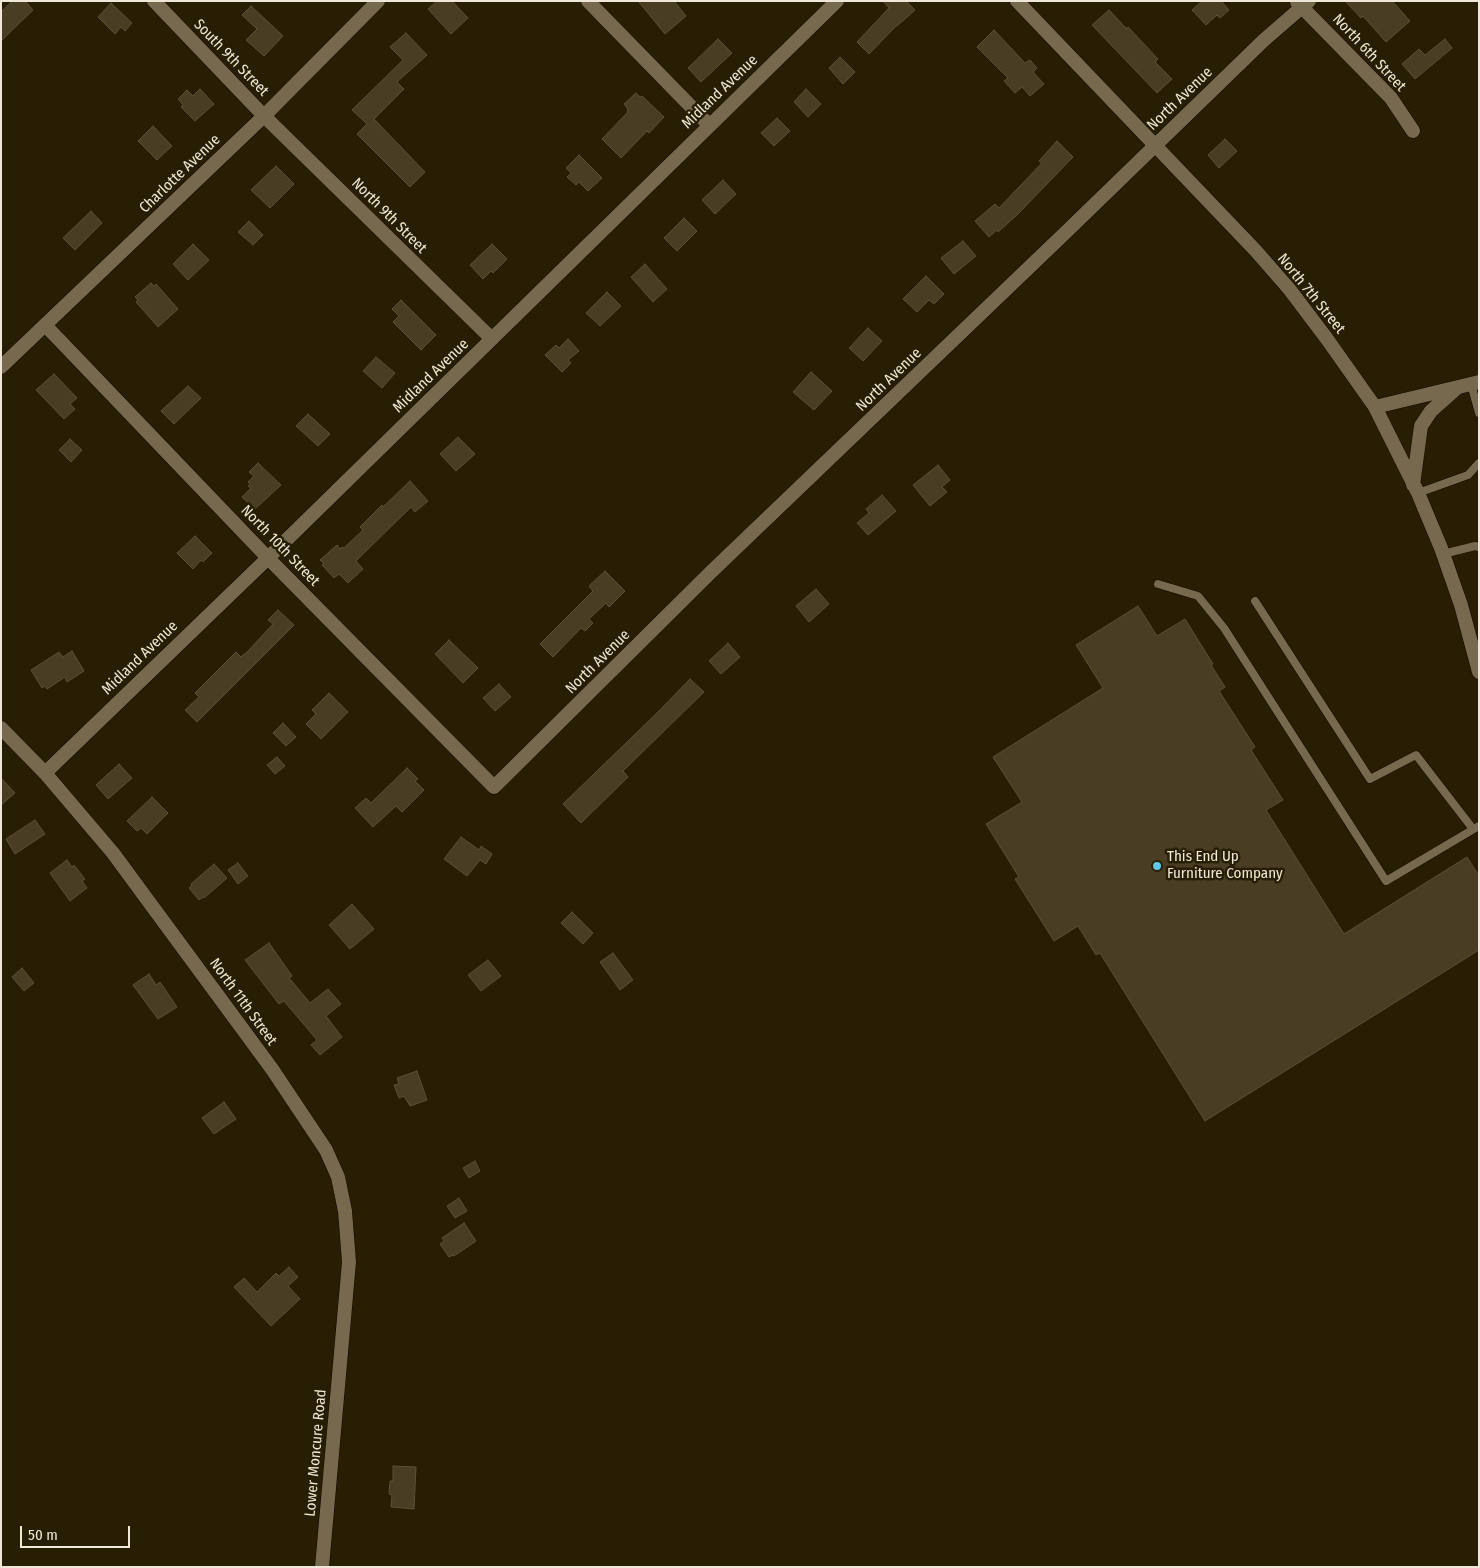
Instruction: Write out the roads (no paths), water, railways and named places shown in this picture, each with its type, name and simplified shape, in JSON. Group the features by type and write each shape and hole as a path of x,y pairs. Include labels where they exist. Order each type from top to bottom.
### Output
{"street":[{"name":"South 9th Street","path":"154,1 264,116"},
{"name":"Charlotte Avenue","path":"1,367 264,116 378,1"},
{"path":"588,1 709,125"},
{"name":"Midland Avenue","path":"45,773 492,340 837,1"},
{"name":"North 7th Street","path":"1017,1 1256,251 1290,290 1375,407 1415,489 1443,554 1461,605 1479,672"},
{"name":"North Avenue","path":"494,787 712,572 1303,3"},
{"name":"North 6th Street","path":"1303,3 1391,98 1413,131"},
{"name":"North 9th Street","path":"264,116 492,340"},
{"name":"North 10th Street","path":"44,325 268,558 494,787"},
{"path":"1375,407 1469,384"},
{"path":"1415,489 1422,426 1431,411 1469,384"},
{"name":"North 11th Street","path":"1,728 45,773 113,853 272,1069 326,1150 338,1177 345,1211 349,1262 342,1342"},
{"name":"Lower Moncure Road","path":"322,1567 342,1342"}],"lane":[{"path":"1469,384 1479,413"},
{"path":"1415,489 1468,475 1479,463"},
{"path":"1443,554 1475,546 1479,547"},
{"path":"1158,584 1198,596 1224,628 1386,881 1476,827 1416,755 1370,779 1255,601"}],"place":[{"name":"This End Up Furniture Company","path":"1157,866"}]}
